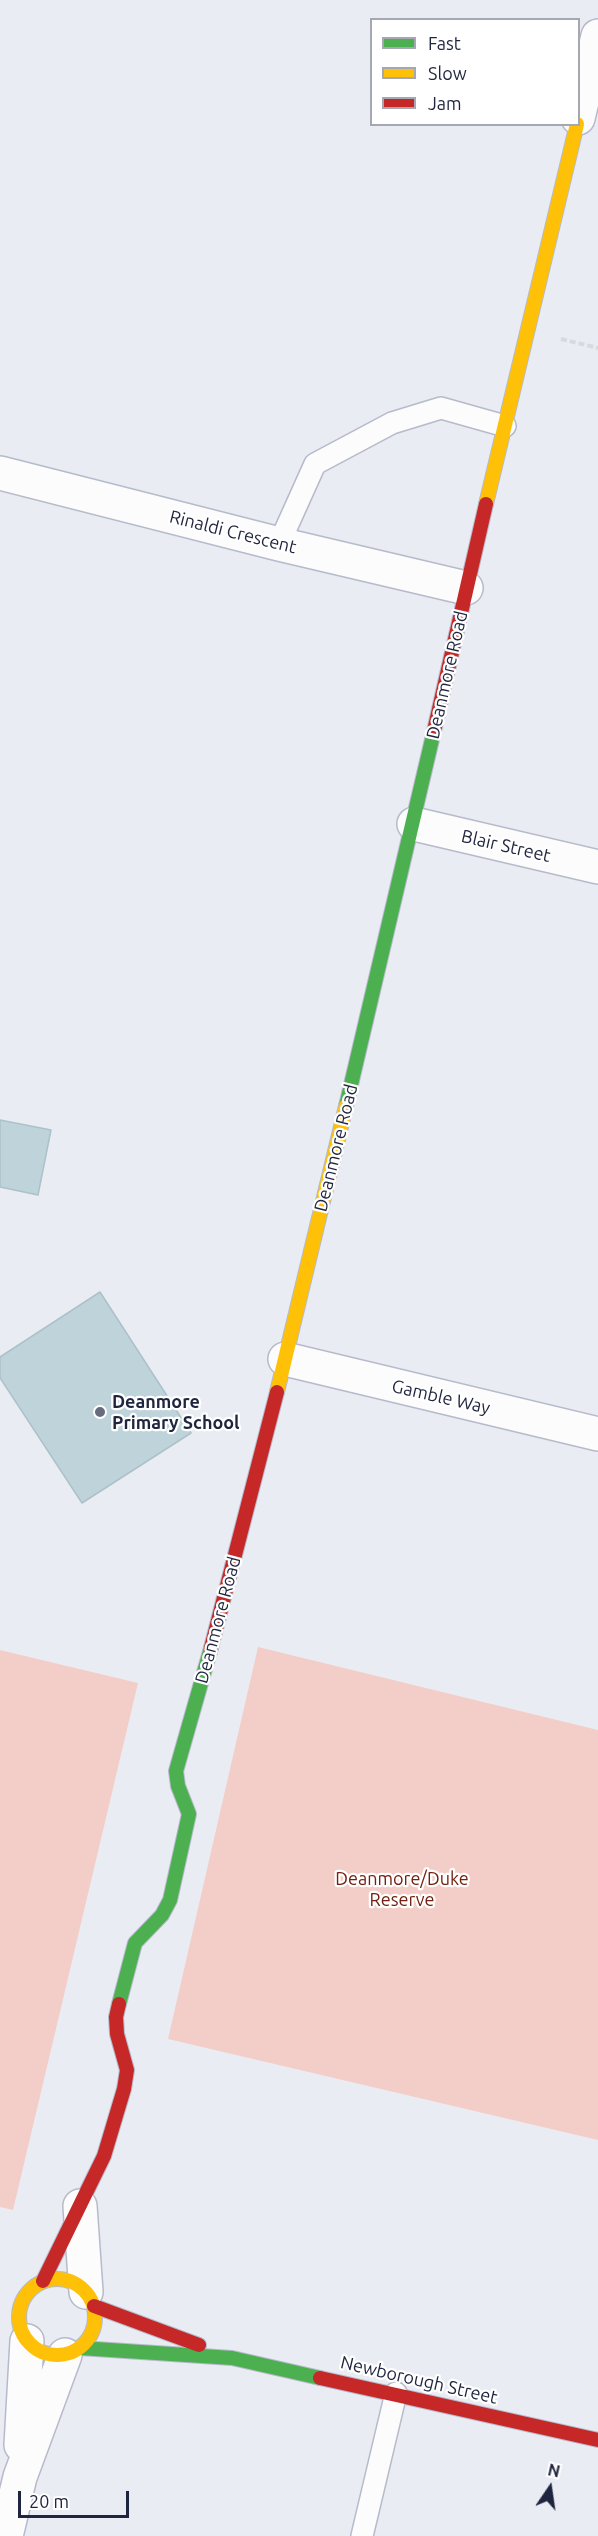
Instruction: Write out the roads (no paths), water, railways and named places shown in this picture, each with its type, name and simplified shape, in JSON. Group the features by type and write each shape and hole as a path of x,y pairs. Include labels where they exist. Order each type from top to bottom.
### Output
{"street":[{"path":"580,114 598,36"},
{"name":"Deanmore Road","path":"43,2281 104,2156 127,2070 117,2034 119,2006 135,1943 162,1915 170,1900 189,1814 178,1786 176,1771 207,1668 285,1359 414,825 466,588 577,126"},
{"name":"Rinaldi Crescent","path":"0,472 279,544 466,588"},
{"name":"Blair Street","path":"414,825 598,867"},
{"name":"Gamble Way","path":"285,1359 598,1434"},
{"path":"6,2536 20,2477 73,2351 90,2336 95,2322 90,2299 80,2206"},
{"name":"Newborough Street","path":"43,2281 59,2278 74,2282 90,2299 232,2358"},
{"path":"20,2477 24,2335 18,2316 21,2303 30,2289 43,2281"},
{"path":"10,2287 30,2289"},
{"name":"Newborough Street","path":"0,2321 24,2335 37,2350 49,2355 73,2351 232,2358 598,2440"}],"lane":[{"path":"279,544 315,464 392,423 441,408 505,426"},
{"path":"362,2536 396,2393"}],"place":[{"name":"Deanmore Primary School","path":"100,1412"}],"park label":[{"name":"Deanmore/Duke Reserve","path":"402,1889"}]}
